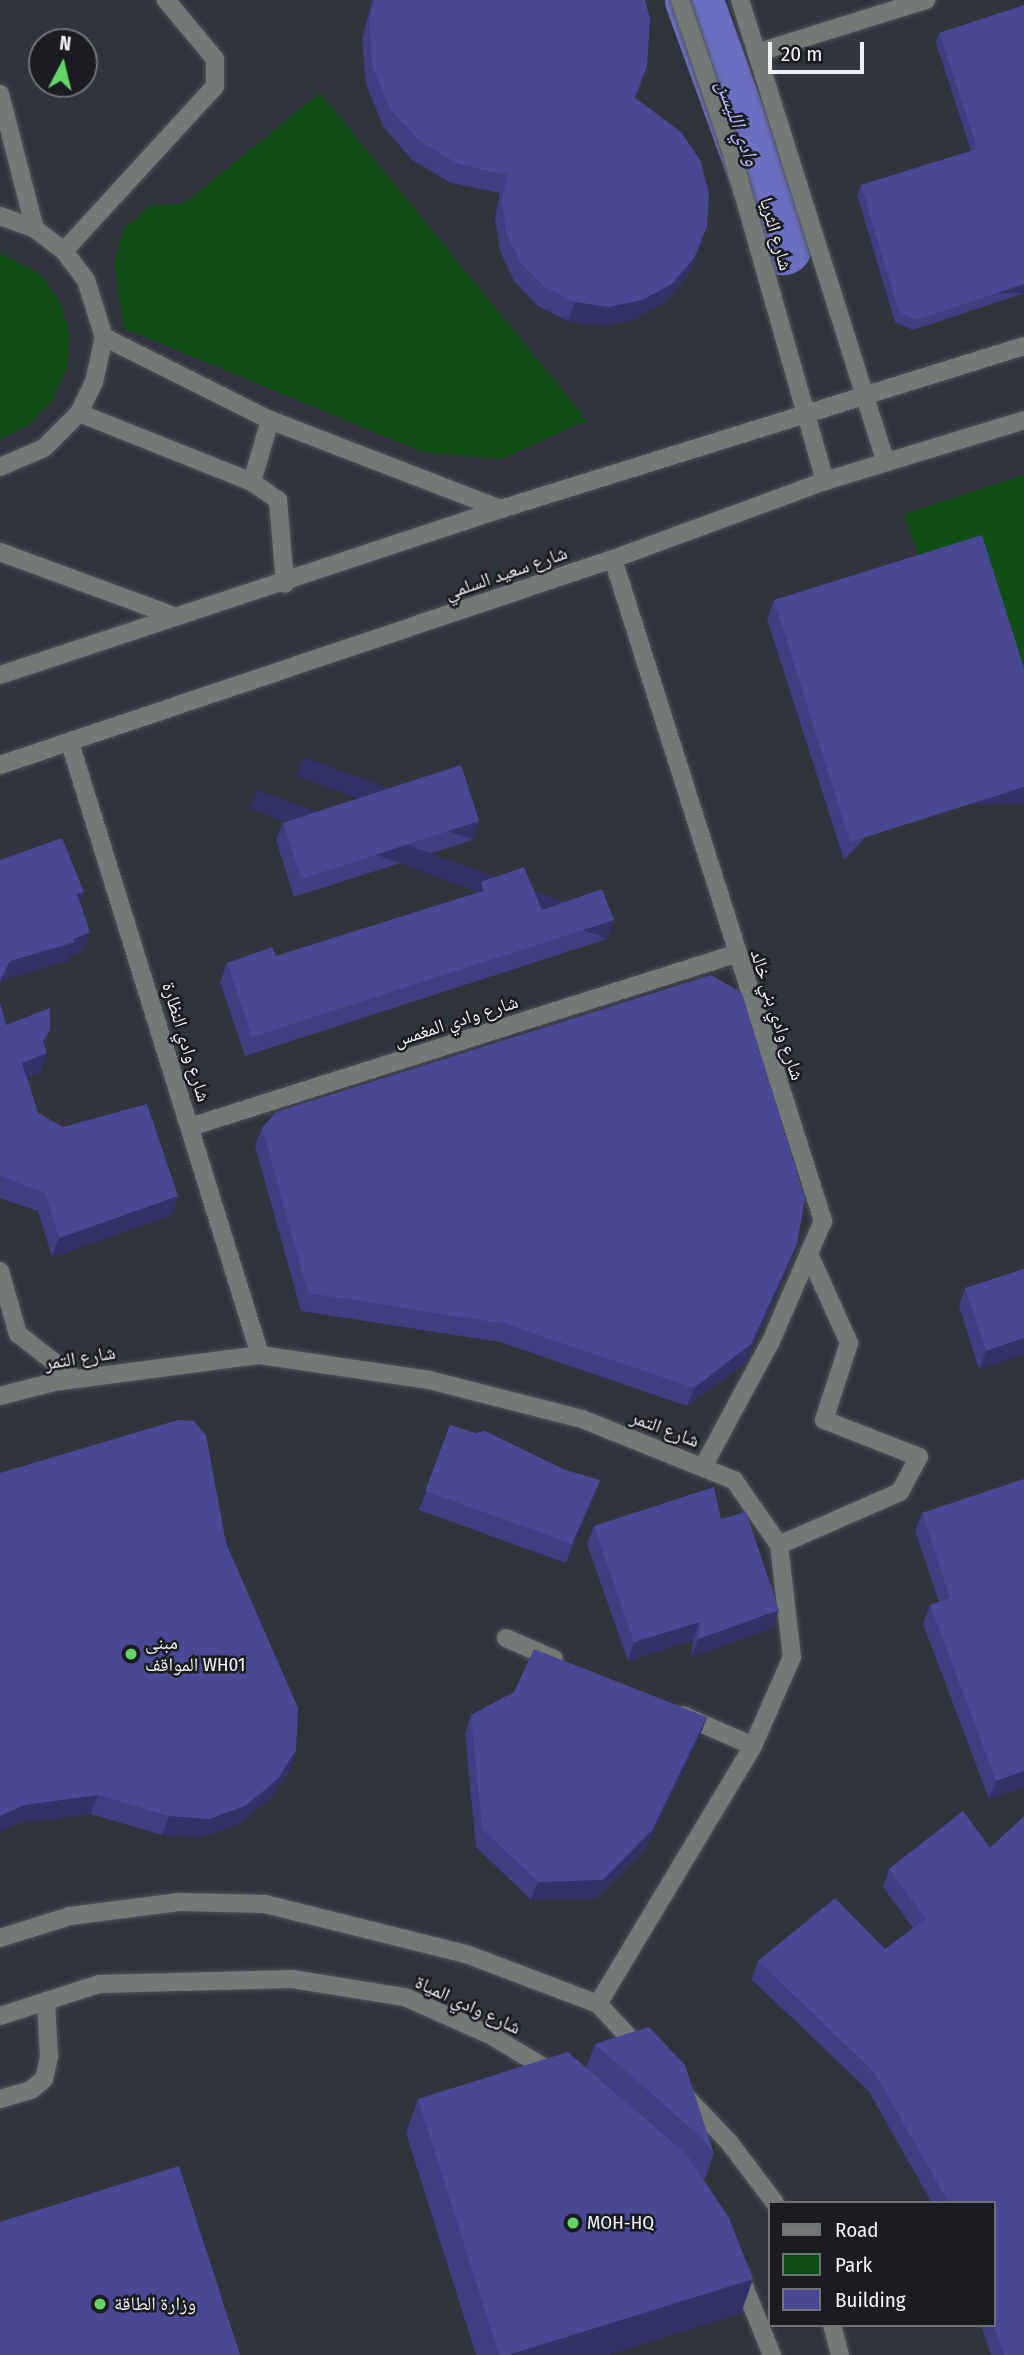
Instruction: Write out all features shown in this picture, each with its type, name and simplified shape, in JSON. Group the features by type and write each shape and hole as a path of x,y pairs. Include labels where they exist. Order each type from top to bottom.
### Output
{"street":[{"path":"64,251 215,86 215,59 166,0"},
{"name":"شارع الثريا","path":"680,0 731,151 825,481"},
{"name":"شارع الثريا","path":"740,0 759,51 863,399 885,461"},
{"path":"759,51 926,0"},
{"path":"0,94 35,229"},
{"path":"0,216 35,229 64,251 86,280 104,337 94,382 79,413 44,448 0,467"},
{"path":"104,337 270,420 501,509"},
{"path":"0,675 174,616 285,584 501,509 863,399 1024,346"},
{"path":"79,413 252,482 278,500 285,584"},
{"path":"252,482 270,420"},
{"name":"شارع سعيد السلمي","path":"0,765 613,559 825,481 1024,420"},
{"path":"0,551 174,616"},
{"name":"شارع وادي بني خالد","path":"613,559 735,954 823,1221 771,1341 703,1467"},
{"name":"شارع وادي النظارة","path":"70,743 260,1355"},
{"name":"شارع وادي المغمس","path":"190,1127 735,954"},
{"path":"779,1545 901,1492 919,1457 824,1420 849,1343 809,1254"},
{"path":"0,1271 18,1334 76,1379"},
{"name":"شارع التمر","path":"0,1396 76,1379 260,1355 429,1380 582,1419 734,1479 779,1545 792,1657 753,1746 598,2004"},
{"path":"506,1638 568,1665"},
{"path":"666,1708 753,1746"},
{"name":"شارع وادي المياة","path":"0,1938 84,1914 179,1902 265,1904 466,1954 598,2004 654,2063"},
{"name":"شارع وادي المياة","path":"0,2016 99,1984 292,1979 405,1997 492,2036 568,2081"},
{"path":"0,2099 31,2090 44,2078 49,2057 46,2001"},
{"path":"673,2083 729,2142 773,2201"},
{"path":"733,2259 772,2355"},
{"path":"833,2327 840,2355"}],"green space":[{"path":"320,93 587,420 502,459 423,452 124,328 114,263 124,229 150,206 185,203"},
{"path":"0,252 41,275 61,304 70,337 66,371 51,402 27,426 0,439"},
{"path":"1024,475 1024,692 921,562 904,514"}],"building":[{"path":"374,0 645,0 650,19 647,67 634,97 681,132 700,160 709,193 707,227 694,258 672,284 642,300 609,307 575,302 545,287 521,263 506,233 502,199 507,175 458,164 419,141 389,107 372,66 369,21"},
{"path":"1024,5 1024,284 916,320 899,312 861,185 977,149 939,33"},
{"path":"982,535 1024,668 1024,787 850,842 774,600"},
{"path":"461,765 479,821 301,879 283,823"},
{"path":"62,838 84,892 77,894 90,932 73,939 75,942 10,961 0,981 0,860"},
{"path":"524,867 542,910 602,889 614,920 252,1037 227,963 272,947 276,956 483,891 481,882"},
{"path":"711,975 742,993 805,1199 797,1244 751,1344 694,1388 506,1324 308,1293 262,1128 276,1112"},
{"path":"0,1003 6,1025 50,1008 50,1030 43,1041 47,1053 22,1063 38,1113 63,1127 147,1104 178,1196 59,1238 45,1193 0,1176"},
{"path":"1024,1269 1024,1338 986,1351 965,1288"},
{"name":"مبنى المواقف WH01","path":"178,1420 194,1421 206,1435 226,1543 298,1708 296,1750 278,1779 245,1806 209,1819 169,1816 98,1795 24,1805 0,1816 0,1473"},
{"path":"450,1425 476,1433 485,1431 565,1470 600,1480 572,1544 425,1491"},
{"path":"1024,1479 1024,1771 996,1781 930,1605 950,1598 922,1513"},
{"path":"714,1487 721,1519 746,1512 779,1610 698,1639 700,1622 634,1642 594,1526"},
{"path":"534,1649 707,1717 652,1830 603,1880 538,1882 482,1829 471,1715 514,1692"},
{"path":"963,1811 990,1848 1024,1816 1024,2355 1004,2355 995,2327 996,2201 948,2201 874,2072 758,1961 835,1898 885,1949 926,1919 889,1869"},
{"path":"649,2027 685,2065 714,2154 703,2139 595,2044"},
{"name":"MOH-HQ","path":"568,2052 687,2155 729,2218 753,2279 508,2355 499,2355 418,2099"},
{"name":"وزارة الطاقة","path":"179,2166 240,2355 0,2355 0,2222"}],"waterway":[{"name":"وادي الليسن","path":"694,0 783,246"}],"place":[{"name":"مبنى المواقف WH01","path":"131,1654"},
{"name":"MOH-HQ","path":"573,2223"},
{"name":"وزارة الطاقة","path":"100,2304"}]}
